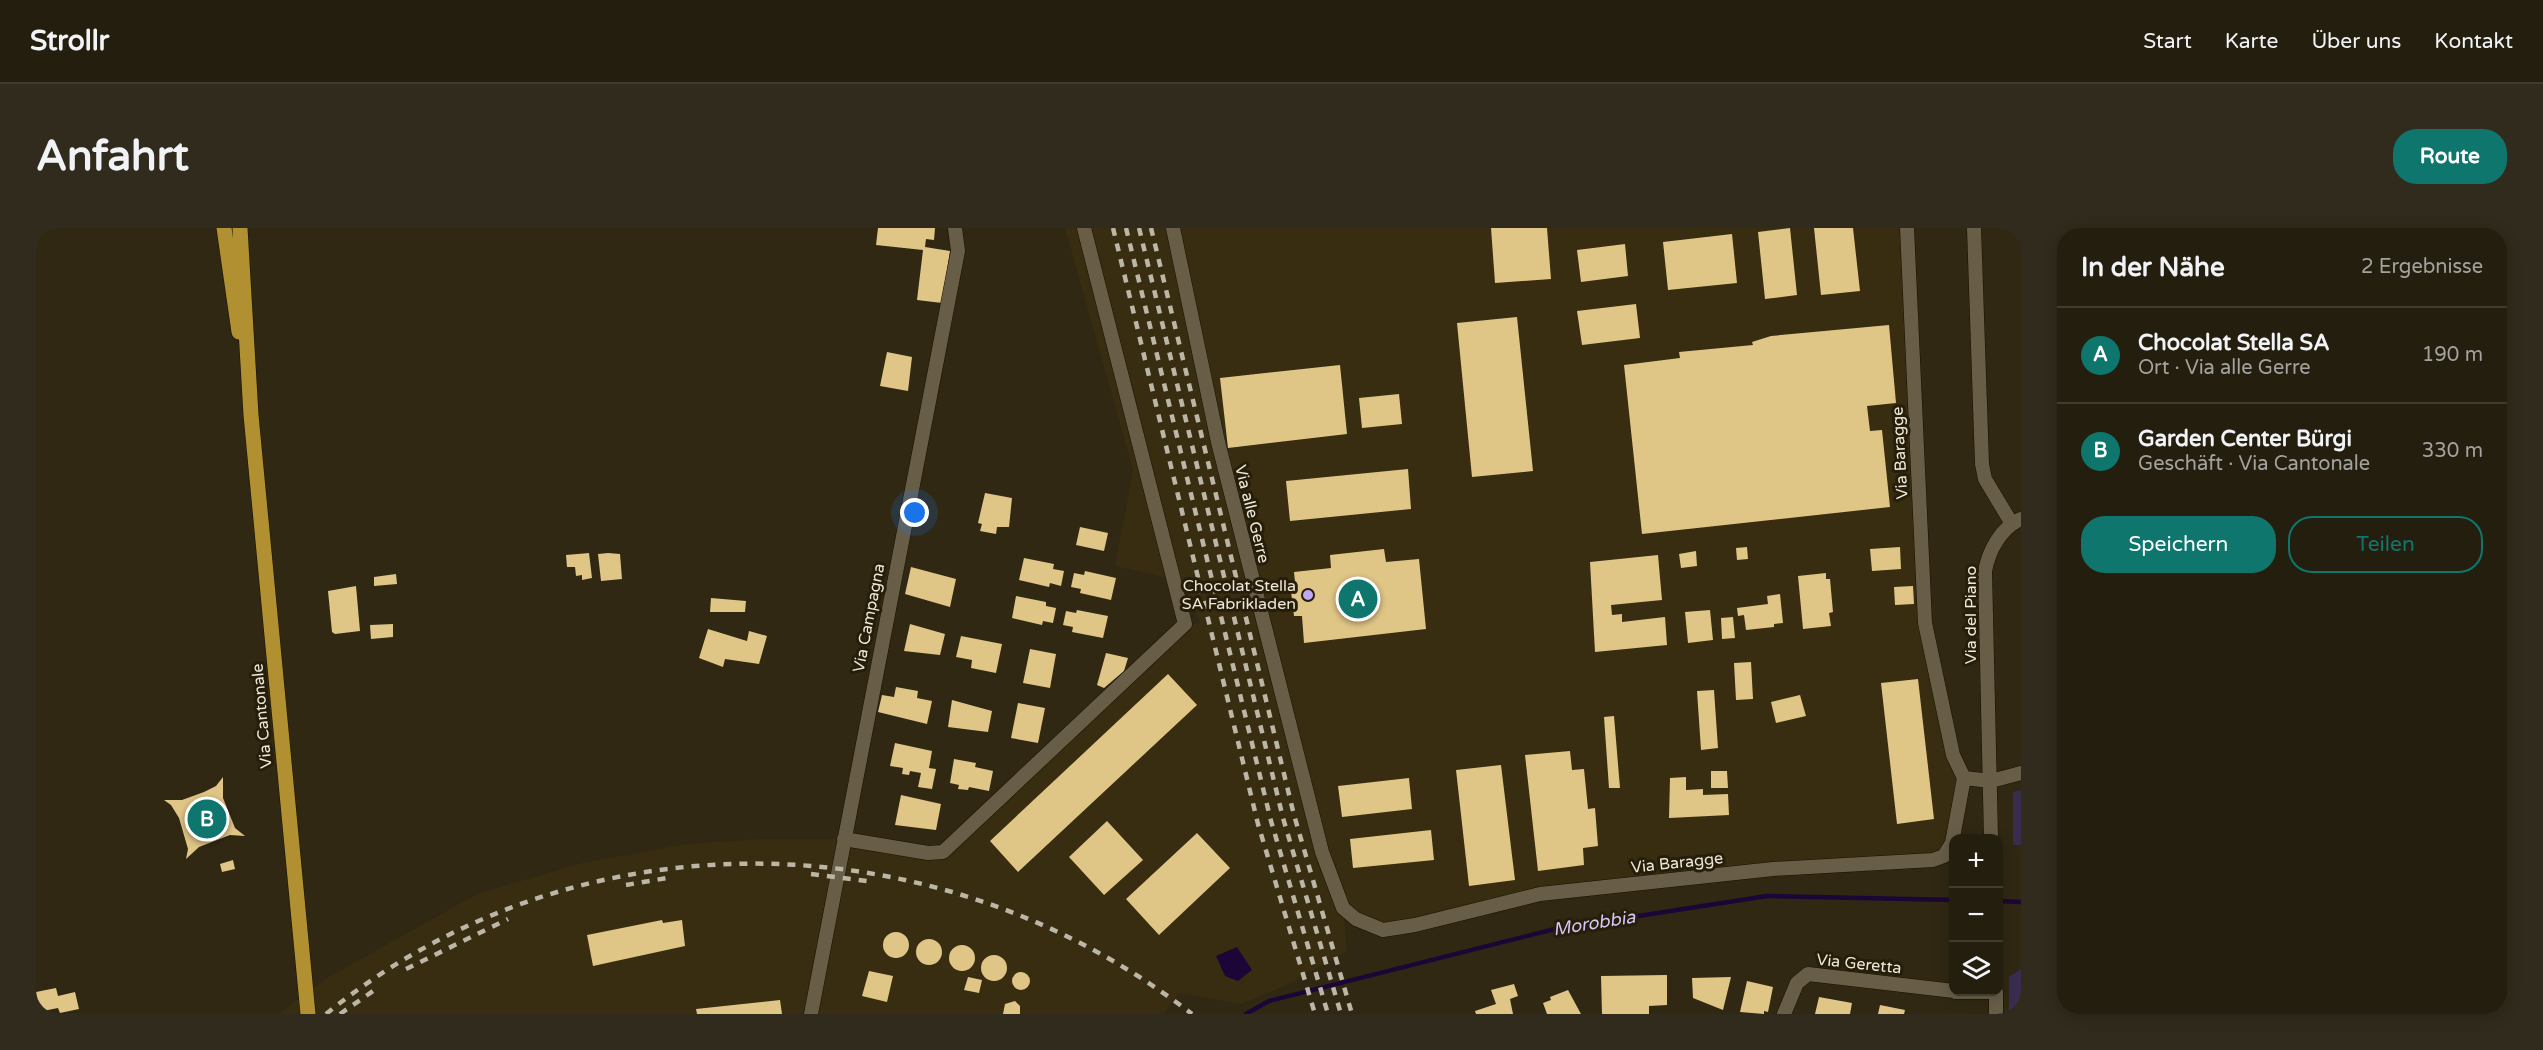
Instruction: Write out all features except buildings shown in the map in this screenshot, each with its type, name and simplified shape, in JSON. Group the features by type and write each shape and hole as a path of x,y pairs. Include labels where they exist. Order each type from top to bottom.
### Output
{"main road":[{"name":"Via Cantonale","path":"223,231 251,415"},
{"name":"Via Cantonale","path":"241,231 251,415 308,1014"}],"street":[{"name":"Via Campagna","path":"811,1014 958,251 955,228"},
{"path":"844,840 928,853 943,852 1185,624 1084,228"},
{"name":"Via alle Gerre","path":"1173,228 1218,442 1294,749 1322,852 1343,908"},
{"name":"Via Baragge","path":"1343,908 1366,924 1383,930 1394,930 1540,894 1773,869 1933,860 1944,856 1952,843 1964,778 1953,755 1925,623 1907,228"},
{"name":"Via del Piano","path":"1974,228 1982,464 1985,478 2016,522 1990,552 1985,571 1992,834"},
{"path":"1964,778 1991,781 2021,773"},
{"name":"Via Geretta","path":"1784,1014 1797,982 1808,974 1949,990"},
{"path":"1996,996 1996,1014"}],"shaded area":[{"path":"1065,228 1907,228 1925,623 1960,773 1944,856 1540,894 1394,930 1343,909 1347,951 1287,985 1241,1004 1179,993 1163,1014 278,1014 329,977 477,894 582,863 686,844 760,839 844,839 935,854 1185,624 1200,623 1182,581 1115,566 1133,470"},
{"path":"2021,790 2021,845 2013,845 2013,792"},
{"path":"1237,947 1252,970 1238,981 1225,976 1216,956"},
{"path":"2021,969 2021,1014 2009,1014 2009,977"}],"waterway":[{"name":"Morobbia","path":"1246,1014 1269,1001 1555,929 1767,896 1949,900"},
{"name":"Morobbia","path":"2003,901 2021,902"}],"railway":[{"path":"1113,228 1258,824 1315,1014"},
{"path":"1126,228 1271,821 1328,1014"},
{"path":"1139,228 1283,818 1341,1014"},
{"path":"1151,228 1294,815 1352,1014"},
{"path":"326,1014 425,947 532,900 644,872 759,864 873,874 985,902 1092,949 1192,1014"},
{"path":"811,874 874,882"},
{"path":"626,885 667,878"},
{"path":"406,969 508,919"},
{"path":"340,1014 376,989"}],"place":[{"name":"Chocolat Stella SA Fabrikladen","path":"1308,595"},
{"name":"Chocolat Stella SA","path":"1358,599"},
{"name":"Garden Center Bürgi","path":"207,819"}]}
